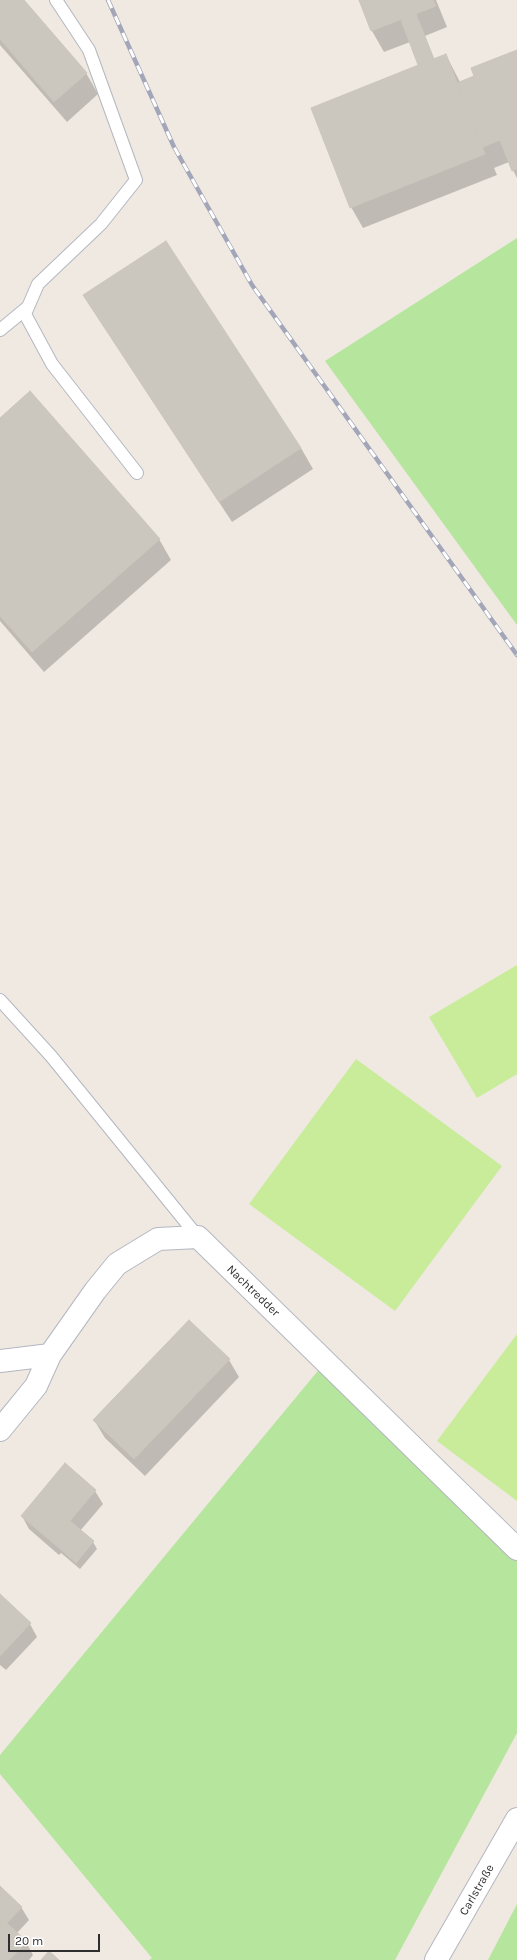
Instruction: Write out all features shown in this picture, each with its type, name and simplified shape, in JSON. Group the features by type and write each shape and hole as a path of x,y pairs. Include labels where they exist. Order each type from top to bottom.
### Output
{"street":[{"path":"0,1430 36,1386 50,1356 96,1290 117,1264 158,1239 198,1237"},
{"name":"Nachtredder","path":"198,1237 517,1550"},
{"path":"0,1361 50,1356"},
{"name":"Carlstraße","path":"436,1960 517,1819"}],"lane":[{"path":"56,0 89,50 136,180 101,224 38,284 25,314 52,364 137,473"},
{"path":"0,330 28,307"},
{"path":"0,1000 51,1056 198,1237"}],"green space":[{"path":"517,238 517,625 325,361"},
{"path":"517,965 517,1074 477,1098 429,1017"},
{"path":"356,1059 502,1166 395,1311 249,1204"},
{"path":"517,1334 517,1501 437,1441"},
{"path":"326,1361 517,1549 517,1733 395,1960 149,1960 152,1958 0,1774 0,1755"},
{"path":"517,1904 517,1960 488,1960"}],"building":[{"path":"0,0 24,0 87,73 54,102 0,39"},
{"path":"359,0 433,0 436,6 371,31"},
{"path":"416,14 434,59 418,65 401,20"},
{"path":"517,50 517,169 512,171 500,140 483,147 457,83 474,76 471,68"},
{"path":"446,54 485,154 350,208 311,108"},
{"path":"166,241 301,448 219,502 83,295"},
{"path":"30,391 160,539 32,652 0,616 0,418"},
{"path":"189,1320 230,1359 134,1459 93,1420"},
{"path":"65,1463 96,1490 52,1542 21,1516"},
{"path":"70,1521 94,1541 76,1563 52,1542"},
{"path":"0,1594 31,1623 0,1656"},
{"path":"0,1886 22,1907 7,1923 27,1942 9,1960 0,1960"},
{"path":"49,1951 59,1960 41,1960"}],"railway":[{"path":"108,0 174,147 252,285 517,655"}]}
